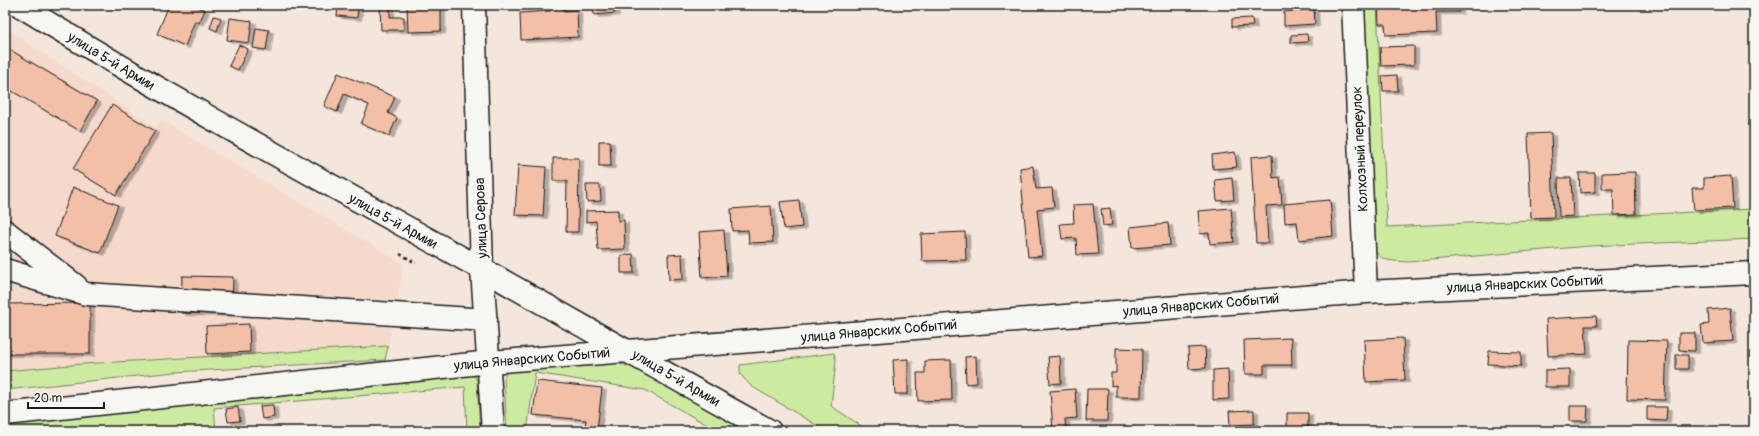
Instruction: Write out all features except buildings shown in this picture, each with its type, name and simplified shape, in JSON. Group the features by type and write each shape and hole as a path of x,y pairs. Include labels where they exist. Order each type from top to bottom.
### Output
{"street":[{"name":"улица 5-й Армии","path":"19,5 125,70 307,174 482,269 770,431"},
{"name":"улица Серова","path":"474,5 482,269 494,431"},
{"name":"Колхозный переулок","path":"1353,5 1366,292"},
{"path":"5,231 86,294"},
{"path":"5,270 86,294 486,320"},
{"name":"улица Январских Событий","path":"5,414 490,362 1366,292 1754,272"}],"shaded area":[{"path":"5,28 156,127 161,120 404,264 388,346 82,364 5,371"}],"green space":[{"path":"1358,5 1377,5 1387,227 1754,209 1754,239 1589,246 1408,262 1387,260 1379,256 1369,238"},
{"path":"388,346 385,360 175,372 5,390 5,371 82,364"},
{"path":"834,353 836,361 831,406 869,431 826,431 751,386 740,374 740,365"},
{"path":"599,358 638,369 748,431 718,431 645,390 535,373 527,431 507,431 504,379 508,366"},
{"path":"472,374 477,380 480,431 467,431 465,387 214,408 216,431 5,431 5,420"}]}
